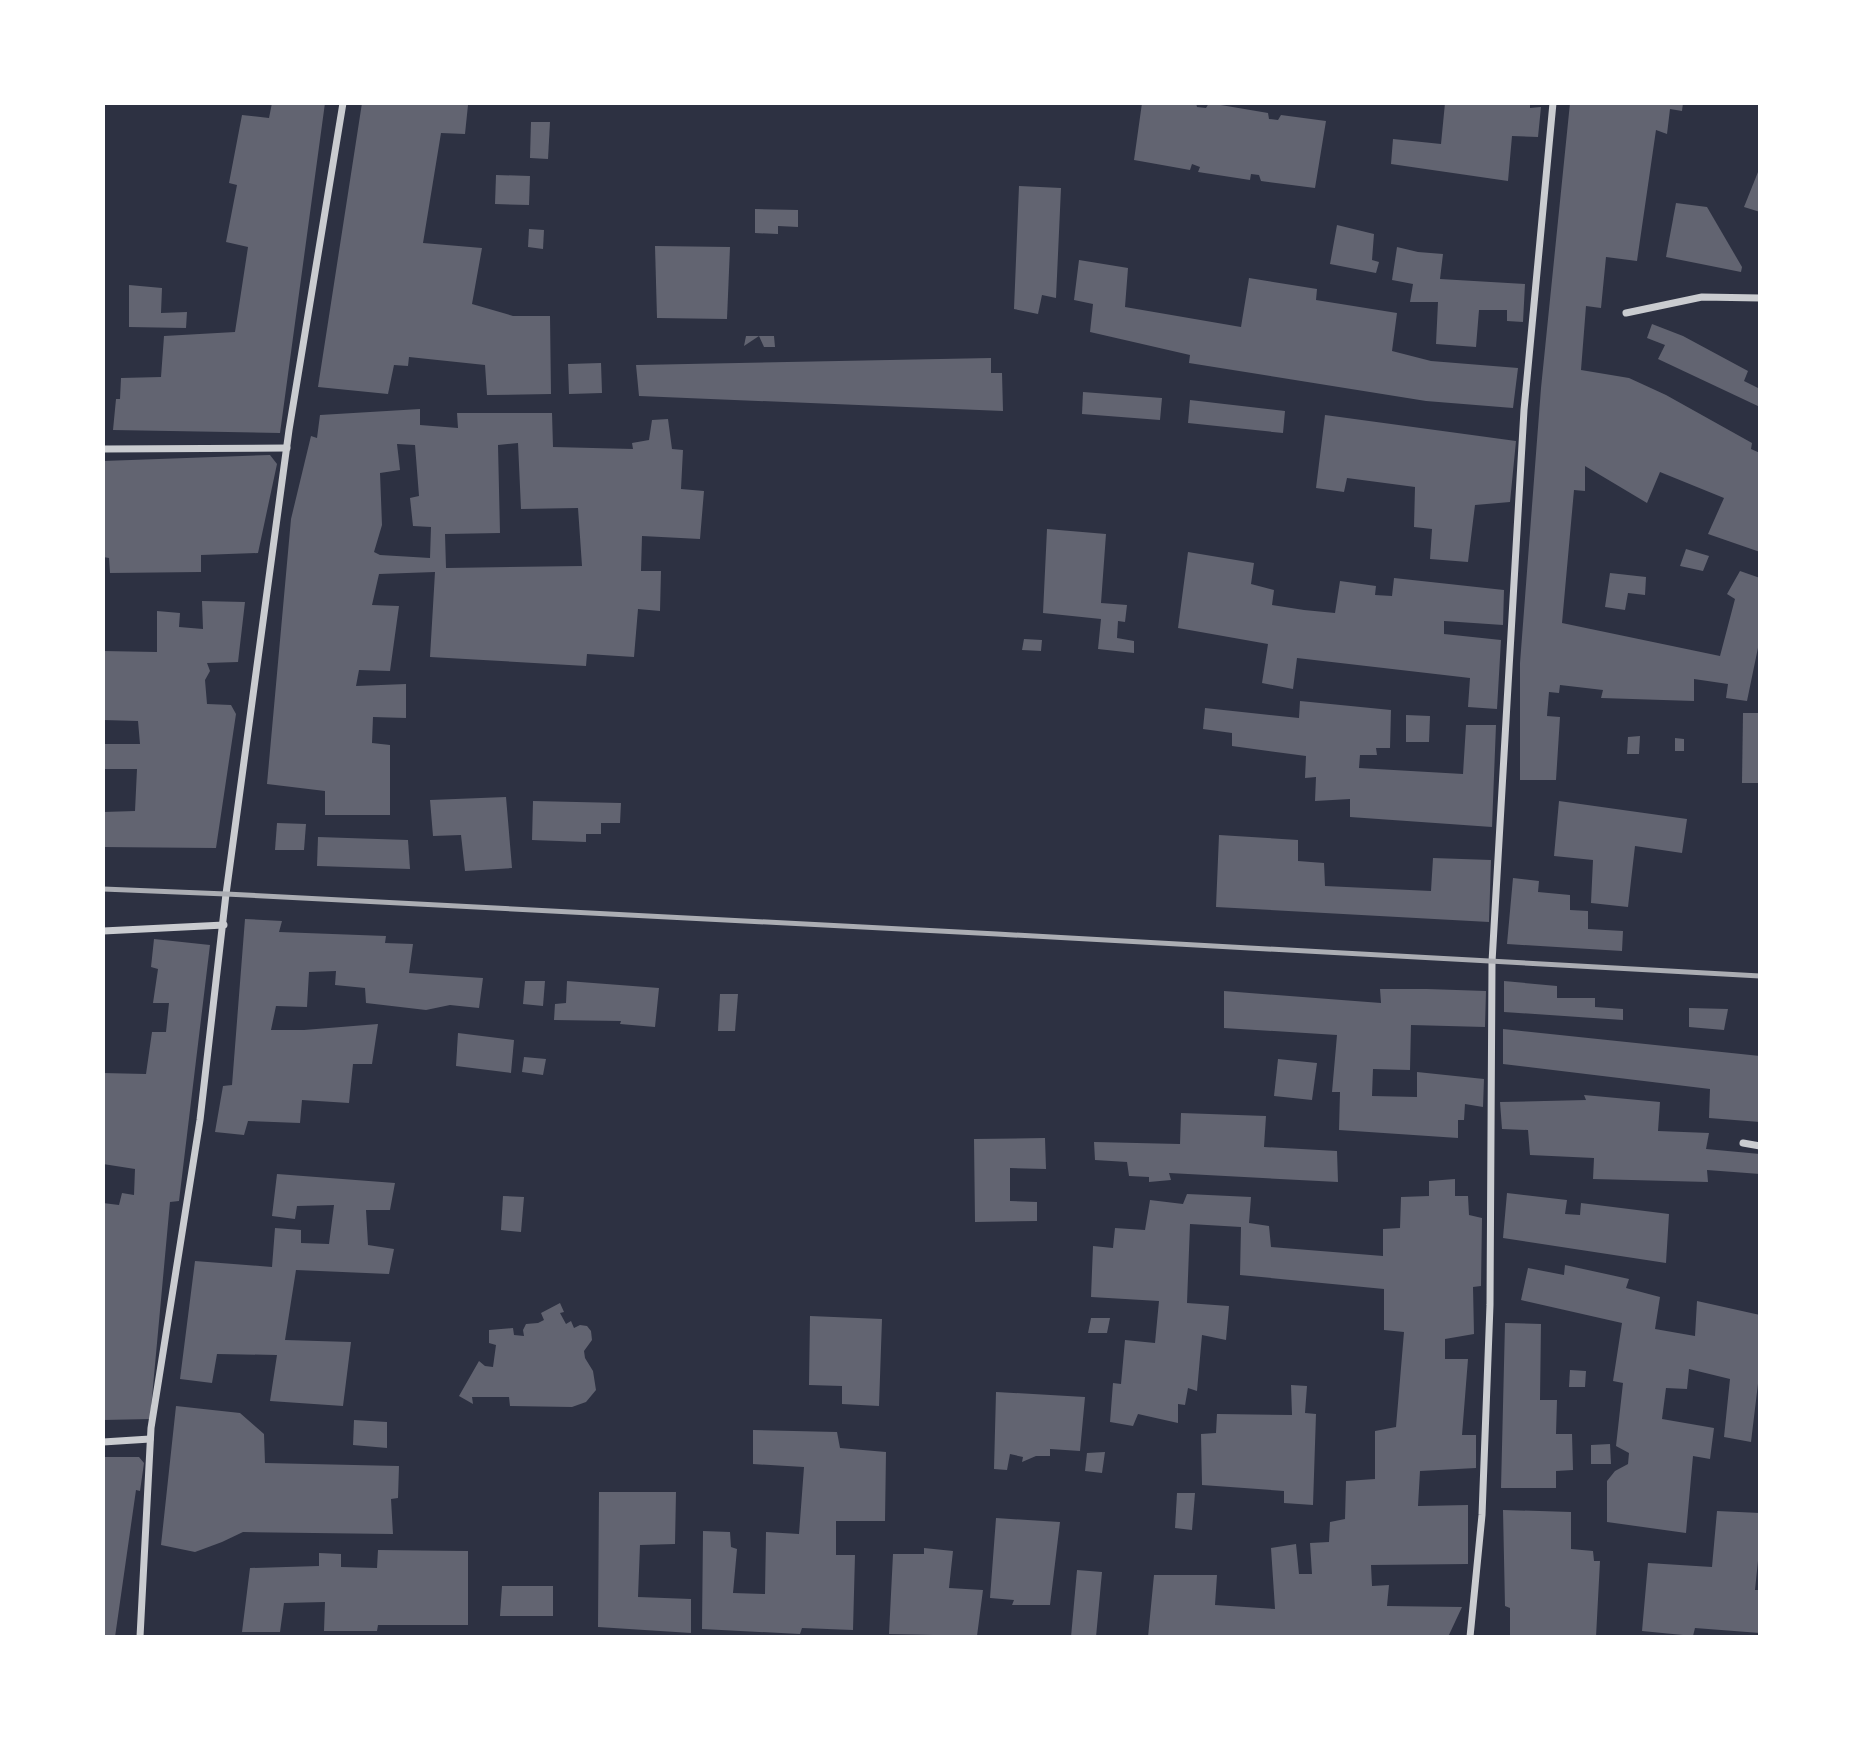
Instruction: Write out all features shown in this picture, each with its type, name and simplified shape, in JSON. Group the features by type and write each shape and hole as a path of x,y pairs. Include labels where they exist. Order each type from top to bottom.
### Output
{"street":[{"path":"140,1637 150,1439 200,1120 228,880 287,447 343,103"},
{"path":"1471,1637 1482,1515 1490,1305 1492,962 1524,410 1553,103"},
{"path":"1626,313 1702,297 1760,298"},
{"path":"103,449 287,447"},
{"path":"103,931 224,925"},
{"path":"1743,1143 1760,1146"},
{"path":"103,1442 150,1439"}],"building":[{"path":"272,103 325,103 280,433 113,430 116,399 120,399 121,378 161,377 164,336 235,332 248,247 226,242 237,185 229,183 242,115 269,118"},
{"path":"362,103 468,105 465,134 441,133 423,243 482,248 472,304 513,316 550,316 551,394 487,395 485,365 409,357 408,366 394,365 388,394 318,387"},
{"path":"1142,103 1196,103 1197,107 1206,108 1209,103 1268,113 1269,119 1278,120 1281,115 1326,121 1315,188 1261,181 1259,175 1251,174 1250,180 1198,172 1200,167 1192,164 1190,170 1134,160"},
{"path":"1445,103 1530,103 1530,108 1541,107 1538,137 1512,136 1508,181 1391,164 1393,139 1441,144"},
{"path":"1570,103 1683,103 1682,111 1670,109 1667,134 1656,130 1637,261 1606,257 1601,308 1586,306 1581,370 1629,378 1666,395 1752,443 1751,449 1760,453 1760,552 1708,534 1724,498 1660,472 1647,503 1585,466 1585,491 1574,490 1562,623 1720,656 1735,599 1727,594 1740,571 1760,578 1760,638 1747,701 1726,698 1728,684 1694,679 1694,701 1601,698 1603,690 1560,685 1559,693 1549,692 1547,716 1560,717 1556,780 1520,780 1520,663 1541,388"},
{"path":"531,122 550,122 548,159 530,158"},
{"path":"1760,167 1760,212 1744,207"},
{"path":"496,175 530,176 529,205 495,204"},
{"path":"1019,186 1061,188 1056,298 1042,295 1038,314 1014,309"},
{"path":"1676,203 1707,207 1742,267 1741,272 1666,257"},
{"path":"755,209 798,210 798,227 778,226 778,234 755,233"},
{"path":"1337,225 1374,234 1372,260 1379,262 1376,273 1330,264"},
{"path":"529,229 544,230 543,249 528,247"},
{"path":"655,246 730,247 727,319 657,318"},
{"path":"1397,247 1443,254 1440,279 1525,284 1523,322 1507,321 1507,310 1479,310 1476,347 1436,344 1438,302 1410,302 1413,284 1392,280"},
{"path":"1079,260 1128,268 1125,307 1241,327 1249,278 1317,289 1316,300 1397,313 1392,351 1431,361 1518,368 1513,408 1426,401 1189,363 1190,355 1090,332 1093,304 1074,300"},
{"path":"129,285 162,288 161,313 187,312 186,328 129,327"},
{"path":"1652,324 1683,336 1748,371 1744,381 1760,389 1760,407 1658,359 1665,345 1647,338"},
{"path":"746,336 759,336 744,346"},
{"path":"759,336 774,336 775,347 764,347"},
{"path":"991,358 991,373 1002,373 1003,411 639,396 636,365"},
{"path":"601,363 602,393 569,394 568,364"},
{"path":"1083,392 1162,398 1160,420 1082,414"},
{"path":"1190,400 1285,411 1283,433 1188,423"},
{"path":"420,409 420,425 458,428 457,413 552,413 553,447 633,449 632,443 649,440 652,420 668,419 672,449 683,450 681,489 704,491 700,539 642,536 641,571 661,571 660,611 638,609 634,657 587,654 586,666 430,657 435,572 379,574 372,605 399,606 390,671 359,670 356,686 406,684 406,718 373,717 372,743 390,745 390,815 325,815 325,791 267,784 291,519 311,436 317,438 320,415","holes":["518,443 521,509 578,508 582,566 446,568 445,534 500,533 498,445","397,444 415,445 419,496 410,498 413,526 431,527 430,558 380,555 374,552 382,525 380,473 400,470"]},
{"path":"1325,415 1516,441 1510,502 1475,505 1468,562 1430,559 1432,529 1414,527 1415,487 1347,478 1344,492 1316,488"},
{"path":"270,455 277,464 258,553 201,555 201,572 110,573 109,558 103,557 103,461"},
{"path":"1047,529 1106,534 1101,603 1127,605 1125,622 1118,621 1117,638 1134,641 1134,653 1098,649 1101,619 1043,613"},
{"path":"1686,549 1709,556 1703,571 1680,566"},
{"path":"1188,552 1254,563 1251,584 1274,590 1272,605 1304,610 1335,613 1340,581 1376,586 1375,595 1392,596 1394,578 1504,590 1503,625 1444,621 1444,634 1501,640 1497,709 1468,707 1470,678 1297,658 1293,689 1262,683 1268,644 1178,628"},
{"path":"1610,573 1646,577 1645,595 1628,593 1625,610 1605,607"},
{"path":"202,601 245,602 238,662 207,663 210,671 205,680 207,704 231,705 236,714 216,848 103,847 103,812 135,811 137,769 104,769 104,744 140,744 138,721 103,720 103,651 157,652 157,611 180,613 179,627 203,629"},
{"path":"1024,639 1042,640 1041,651 1022,650"},
{"path":"1300,701 1391,710 1390,748 1376,748 1377,755 1360,755 1359,768 1463,774 1466,725 1496,725 1492,827 1350,817 1350,799 1315,801 1316,777 1305,778 1306,756 1232,746 1232,733 1203,729 1205,708 1299,718"},
{"path":"1743,713 1760,713 1760,783 1742,783"},
{"path":"1406,715 1430,716 1429,742 1406,742"},
{"path":"1640,736 1639,754 1627,754 1628,737"},
{"path":"1675,738 1684,739 1684,751 1675,751"},
{"path":"506,797 512,868 465,871 461,835 433,836 430,800"},
{"path":"533,801 621,803 620,823 601,823 601,834 586,834 586,842 532,840"},
{"path":"1559,801 1687,819 1682,853 1635,846 1628,907 1591,903 1593,860 1554,856"},
{"path":"277,823 306,824 304,850 275,850"},
{"path":"1219,835 1298,840 1298,861 1324,863 1325,886 1431,891 1433,858 1491,860 1489,922 1216,907"},
{"path":"318,837 408,840 410,869 317,866"},
{"path":"1513,878 1539,881 1538,892 1570,895 1570,910 1588,911 1588,929 1623,931 1622,951 1507,944"},
{"path":"245,919 282,921 279,932 386,936 385,943 413,944 409,973 483,978 479,1008 450,1005 426,1010 366,1003 365,988 335,985 336,971 309,972 307,1007 276,1006 271,1030 378,1024 372,1064 353,1064 349,1103 302,1100 300,1123 248,1121 244,1135 215,1132 223,1086 232,1085"},
{"path":"154,939 210,945 179,1201 170,1202 150,1419 103,1420 103,1203 119,1205 122,1193 134,1195 135,1169 103,1164 103,1073 146,1074 152,1032 166,1032 169,1003 153,1003 158,969 151,967"},
{"path":"525,981 545,981 543,1006 523,1004"},
{"path":"567,981 659,988 655,1027 620,1024 621,1021 554,1020 555,1004 566,1003"},
{"path":"1504,981 1557,986 1557,998 1595,998 1595,1007 1623,1009 1623,1020 1504,1012"},
{"path":"1380,989 1486,991 1485,1027 1411,1025 1410,1070 1373,1069 1372,1096 1417,1097 1417,1072 1484,1079 1483,1107 1465,1104 1464,1120 1458,1120 1458,1138 1339,1130 1340,1092 1332,1092 1337,1035 1224,1028 1224,991 1381,1003"},
{"path":"720,994 738,994 735,1031 718,1031"},
{"path":"1689,1008 1728,1009 1724,1030 1689,1027"},
{"path":"1503,1029 1760,1056 1760,1122 1709,1118 1710,1089 1503,1064"},
{"path":"458,1033 514,1040 511,1073 456,1066"},
{"path":"524,1057 546,1059 543,1075 522,1072"},
{"path":"1278,1059 1317,1063 1312,1100 1274,1096"},
{"path":"1584,1095 1660,1102 1658,1131 1709,1133 1706,1149 1760,1154 1760,1174 1707,1170 1708,1182 1593,1179 1594,1158 1530,1155 1528,1130 1502,1129 1500,1102 1586,1100"},
{"path":"1181,1113 1266,1116 1264,1147 1337,1151 1338,1182 1169,1173 1171,1180 1149,1182 1149,1177 1129,1176 1127,1162 1095,1160 1094,1142 1180,1144"},
{"path":"1045,1138 1046,1169 1010,1168 1010,1201 1037,1202 1037,1221 975,1222 974,1139"},
{"path":"277,1174 395,1183 390,1210 366,1210 368,1245 394,1249 389,1274 296,1270 285,1340 351,1342 343,1406 270,1401 277,1355 217,1354 212,1383 180,1379 195,1261 272,1267 275,1228 301,1230 301,1243 329,1244 334,1205 297,1206 295,1219 272,1216"},
{"path":"1455,1179 1455,1196 1468,1196 1469,1215 1482,1218 1481,1286 1473,1287 1474,1334 1445,1339 1445,1359 1468,1359 1462,1435 1476,1435 1476,1468 1420,1471 1418,1506 1468,1505 1468,1564 1371,1565 1372,1586 1389,1585 1387,1606 1462,1607 1448,1637 1148,1637 1154,1575 1217,1575 1215,1605 1275,1609 1271,1548 1296,1544 1299,1574 1312,1574 1310,1543 1329,1542 1330,1522 1345,1519 1346,1481 1375,1479 1375,1431 1396,1427 1404,1332 1384,1330 1384,1289 1240,1275 1241,1227 1190,1224 1187,1303 1229,1306 1226,1340 1202,1335 1197,1391 1188,1388 1185,1405 1178,1404 1178,1423 1138,1414 1133,1426 1110,1422 1113,1383 1121,1384 1125,1340 1155,1343 1159,1301 1091,1297 1093,1246 1113,1248 1115,1228 1145,1230 1150,1200 1183,1204 1187,1194 1251,1197 1249,1223 1269,1226 1271,1247 1383,1256 1383,1229 1400,1228 1401,1197 1429,1196 1429,1181"},
{"path":"1507,1193 1567,1200 1565,1214 1580,1215 1581,1203 1669,1214 1666,1263 1503,1238"},
{"path":"503,1196 524,1197 521,1232 501,1230"},
{"path":"1565,1265 1629,1279 1626,1288 1660,1297 1655,1329 1695,1336 1697,1301 1760,1315 1760,1367 1751,1442 1724,1437 1730,1379 1689,1369 1687,1389 1666,1388 1662,1419 1714,1428 1710,1459 1693,1456 1686,1533 1607,1522 1607,1481 1615,1471 1628,1464 1629,1453 1616,1446 1623,1383 1613,1381 1622,1323 1521,1300 1528,1268 1564,1275"},
{"path":"560,1303 564,1312 560,1313 566,1324 571,1321 574,1328 587,1326 591,1331 592,1340 584,1351 593,1371 596,1390 586,1402 572,1407 510,1406 509,1397 472,1397 473,1404 459,1396 479,1361 485,1366 493,1367 496,1345 489,1343 489,1330 513,1328 514,1335 524,1336 526,1324 544,1320 541,1313"},
{"path":"810,1316 882,1319 879,1406 842,1404 842,1386 809,1385"},
{"path":"1091,1318 1110,1318 1107,1333 1088,1333"},
{"path":"1505,1323 1541,1324 1540,1400 1557,1400 1556,1434 1572,1434 1573,1470 1556,1471 1556,1488 1501,1488"},
{"path":"1570,1370 1586,1371 1585,1387 1569,1387"},
{"path":"1291,1385 1307,1386 1305,1413 1316,1414 1313,1505 1284,1503 1284,1491 1202,1485 1201,1434 1216,1433 1217,1414 1292,1415"},
{"path":"996,1392 1085,1397 1080,1451 1050,1449 1050,1456 1036,1456 1022,1462 1023,1457 1010,1454 1007,1470 994,1469"},
{"path":"176,1406 240,1413 264,1434 265,1463 399,1466 398,1498 391,1499 393,1534 243,1532 195,1552 161,1545"},
{"path":"354,1420 387,1422 387,1448 353,1445"},
{"path":"753,1430 837,1432 840,1448 886,1452 885,1521 836,1521 836,1555 855,1555 853,1630 802,1628 800,1634 702,1629 703,1531 730,1532 731,1547 737,1549 733,1593 765,1594 766,1532 799,1534 804,1467 753,1464"},
{"path":"1610,1444 1611,1464 1591,1464 1591,1445"},
{"path":"1105,1452 1102,1473 1085,1471 1087,1453"},
{"path":"103,1457 139,1457 144,1463 140,1491 136,1490 115,1637 103,1637"},
{"path":"599,1492 676,1492 675,1544 640,1545 638,1597 691,1599 691,1633 598,1627"},
{"path":"1177,1493 1195,1493 1192,1530 1175,1528"},
{"path":"1503,1510 1571,1512 1571,1549 1593,1551 1594,1561 1600,1561 1596,1637 1510,1637 1510,1608 1505,1606"},
{"path":"1717,1511 1760,1513 1755,1590 1760,1590 1760,1633 1695,1628 1693,1636 1642,1631 1648,1563 1712,1567"},
{"path":"996,1518 1060,1522 1050,1605 1012,1605 1014,1600 990,1598"},
{"path":"924,1548 953,1551 949,1588 983,1590 977,1636 889,1634 893,1554 924,1554"},
{"path":"378,1550 468,1551 468,1625 378,1625 377,1631 324,1631 325,1602 284,1603 280,1632 242,1632 250,1568 319,1566 319,1553 341,1554 341,1567 377,1568"},
{"path":"1077,1570 1102,1572 1096,1637 1071,1637"},
{"path":"502,1586 553,1586 553,1616 500,1616"}],"railway":[{"path":"103,889 1760,976"}]}
